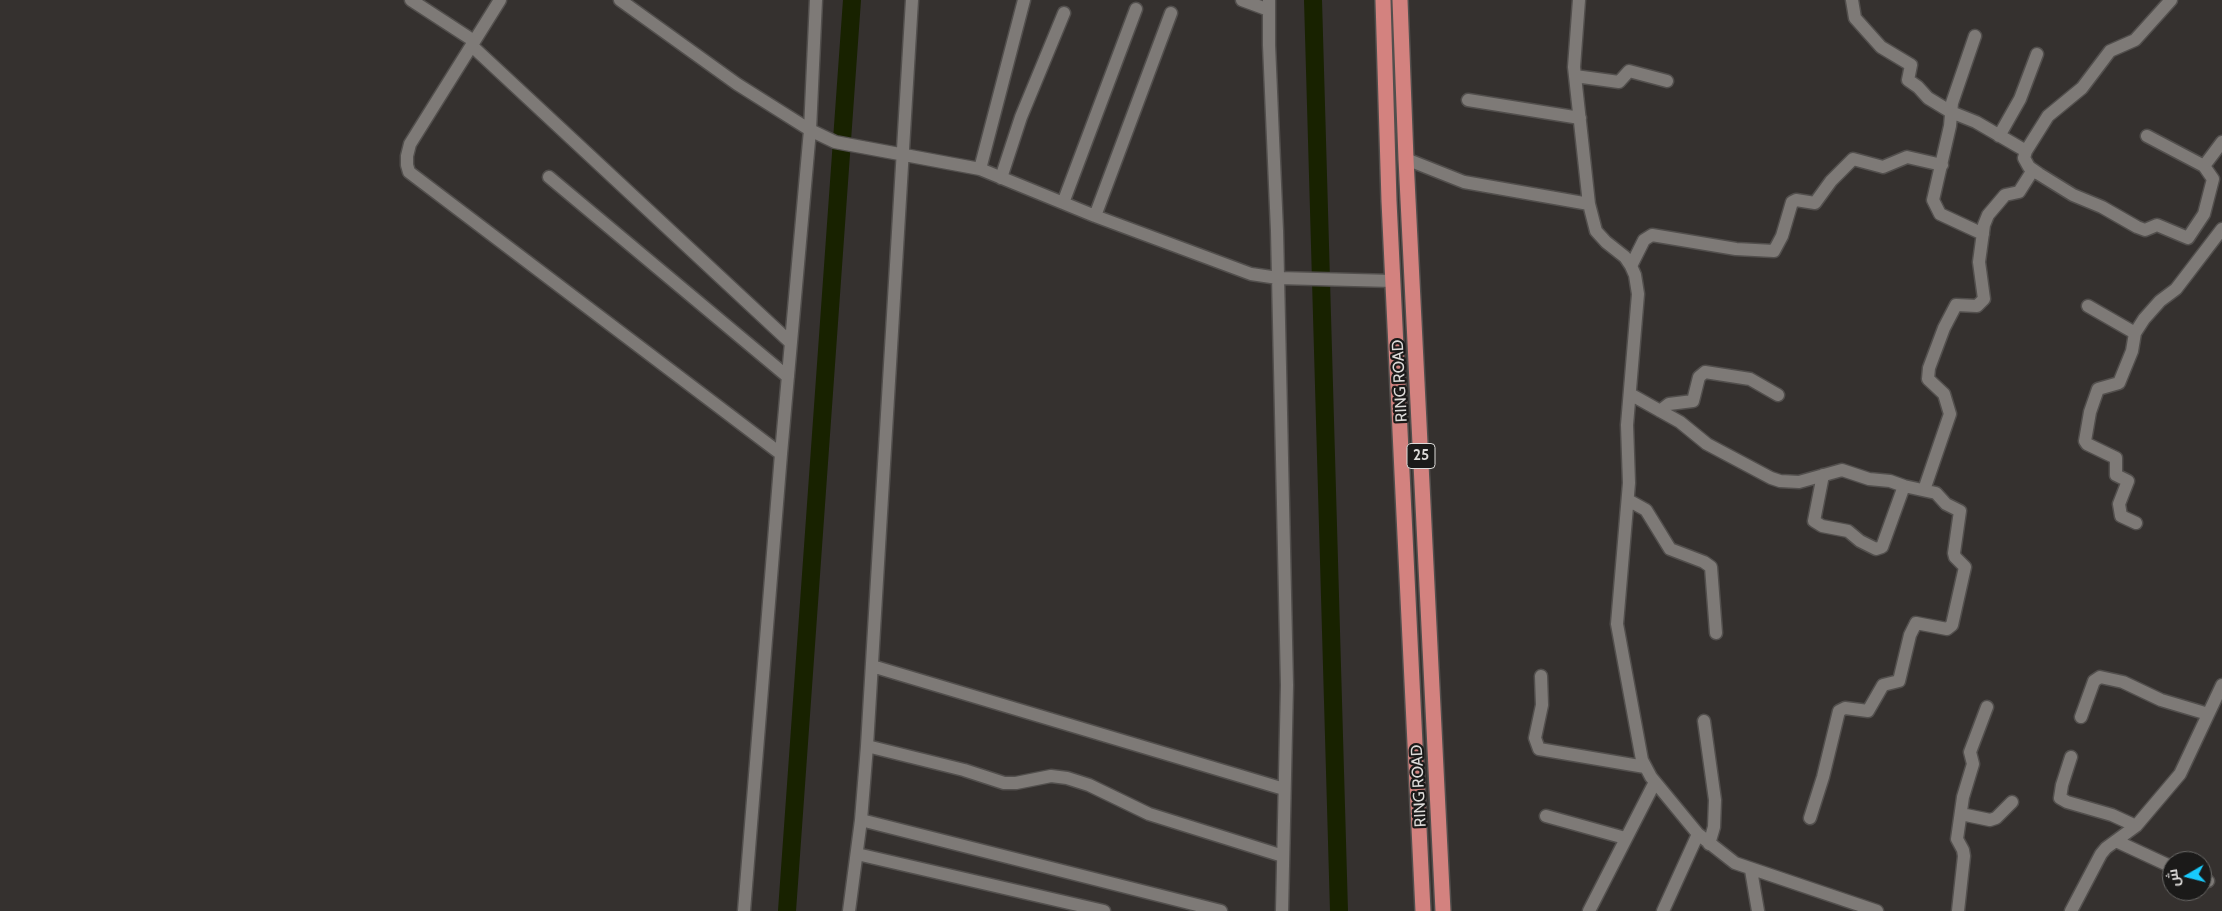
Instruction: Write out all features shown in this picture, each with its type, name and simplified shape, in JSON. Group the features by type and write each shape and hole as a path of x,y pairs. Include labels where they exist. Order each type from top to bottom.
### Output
{"highway":[{"name":"RING ROAD","path":"1383,0 1393,281 1424,911"},
{"name":"RING ROAD","path":"1400,0 1406,159 1443,911"}],"street":[{"path":"411,0 473,43 791,343"},
{"path":"500,0 410,144 406,165 409,172 781,454"},
{"path":"620,0 737,84 810,130 835,142 980,169 1095,216 1252,274 1297,279 1393,281"},
{"path":"744,911 781,454 810,130 816,0"},
{"path":"849,911 861,820 867,746 912,0"},
{"path":"980,169 1024,0"},
{"path":"1242,0 1269,5 1278,278 1287,685 1282,911"},
{"path":"1579,0 1575,41 1575,76 1589,204 1596,231 1625,257 1631,266 1636,283 1638,306 1627,425 1630,472 1617,624 1638,745 1645,767 1698,834 1735,864 1877,911"},
{"path":"1852,0 1855,18 1874,40 1911,65 1908,80 1918,87 1932,102 1976,122 2026,151"},
{"path":"2147,136 2204,166 2212,179 2202,218 2188,238 2157,225 2142,230 2097,205 2073,195 2033,170 2025,162 2026,151 2048,116 2082,88 2105,56 2114,48 2135,40 2171,0"},
{"path":"1063,203 1136,9"},
{"path":"1001,178 1021,117 1064,13"},
{"path":"1095,216 1171,13"},
{"path":"1975,36 1952,103 1942,165 1933,200 1934,207 1940,214 1983,234"},
{"path":"1999,136 2020,99 2038,54"},
{"path":"1575,76 1619,82 1629,71 1667,81"},
{"path":"1468,100 1580,118"},
{"path":"2204,166 2222,142"},
{"path":"1631,266 1644,240 1652,235 1736,249 1774,251 1782,236 1792,202 1796,200 1815,203 1831,181 1853,159 1886,167 1898,159 1907,157 1942,165"},
{"path":"1406,159 1464,182 1589,204"},
{"path":"1924,490 1950,414 1944,394 1928,380 1929,368 1944,328 1956,305 1977,306 1984,299 1979,262 1988,215 2005,196 2019,192 2033,170"},
{"path":"549,177 788,377"},
{"path":"2136,523 2121,516 2119,504 2128,481 2116,475 2116,458 2087,444 2084,437 2098,389 2119,383 2132,351 2135,332 2160,301 2176,289 2222,229 2202,218"},
{"path":"2088,306 2135,332"},
{"path":"1660,411 1669,404 1693,401 1699,378 1705,372 1750,379 1778,394"},
{"path":"1630,394 1680,422 1707,444 1771,478 1780,481 1799,482 1842,470 1869,479 1890,481 1939,495 1946,504 1958,509 1960,514 1954,553 1955,557 1966,567 1952,624 1947,629 1916,622 1910,635 1899,682 1883,685 1868,711 1845,708 1839,711 1824,777 1810,818"},
{"path":"1823,476 1814,521 1822,526 1848,531 1860,541 1876,549 1882,547 1904,486"},
{"path":"1628,500 1649,513 1670,549 1704,562 1711,567 1716,633"},
{"path":"872,666 1284,789"},
{"path":"1541,676 1542,705 1535,738 1539,749 1645,767"},
{"path":"2081,717 2094,682 2100,677 2123,682 2161,700 2208,714"},
{"path":"2071,911 2100,854 2136,826 2180,774 2222,685"},
{"path":"1958,911 1964,856 1957,839 1963,797 1973,766 1970,752 1986,707"},
{"path":"1704,722 1715,800 1715,820 1709,844"},
{"path":"867,746 964,770 1004,783 1016,783 1051,776 1067,778 1089,785 1149,814 1283,856"},
{"path":"2070,757 2060,798 2067,802 2112,815 2136,826"},
{"path":"1589,911 1655,782"},
{"path":"1961,814 1990,820 1996,818 2012,802"},
{"path":"1546,816 1625,838"},
{"path":"861,820 1222,911"},
{"path":"1663,911 1698,834"},
{"path":"2116,841 2162,862"},
{"path":"857,854 1104,911"},
{"path":"1751,870 1758,911"}],"waterway":[{"path":"787,911 852,0"},
{"path":"1313,0 1339,911"}]}
